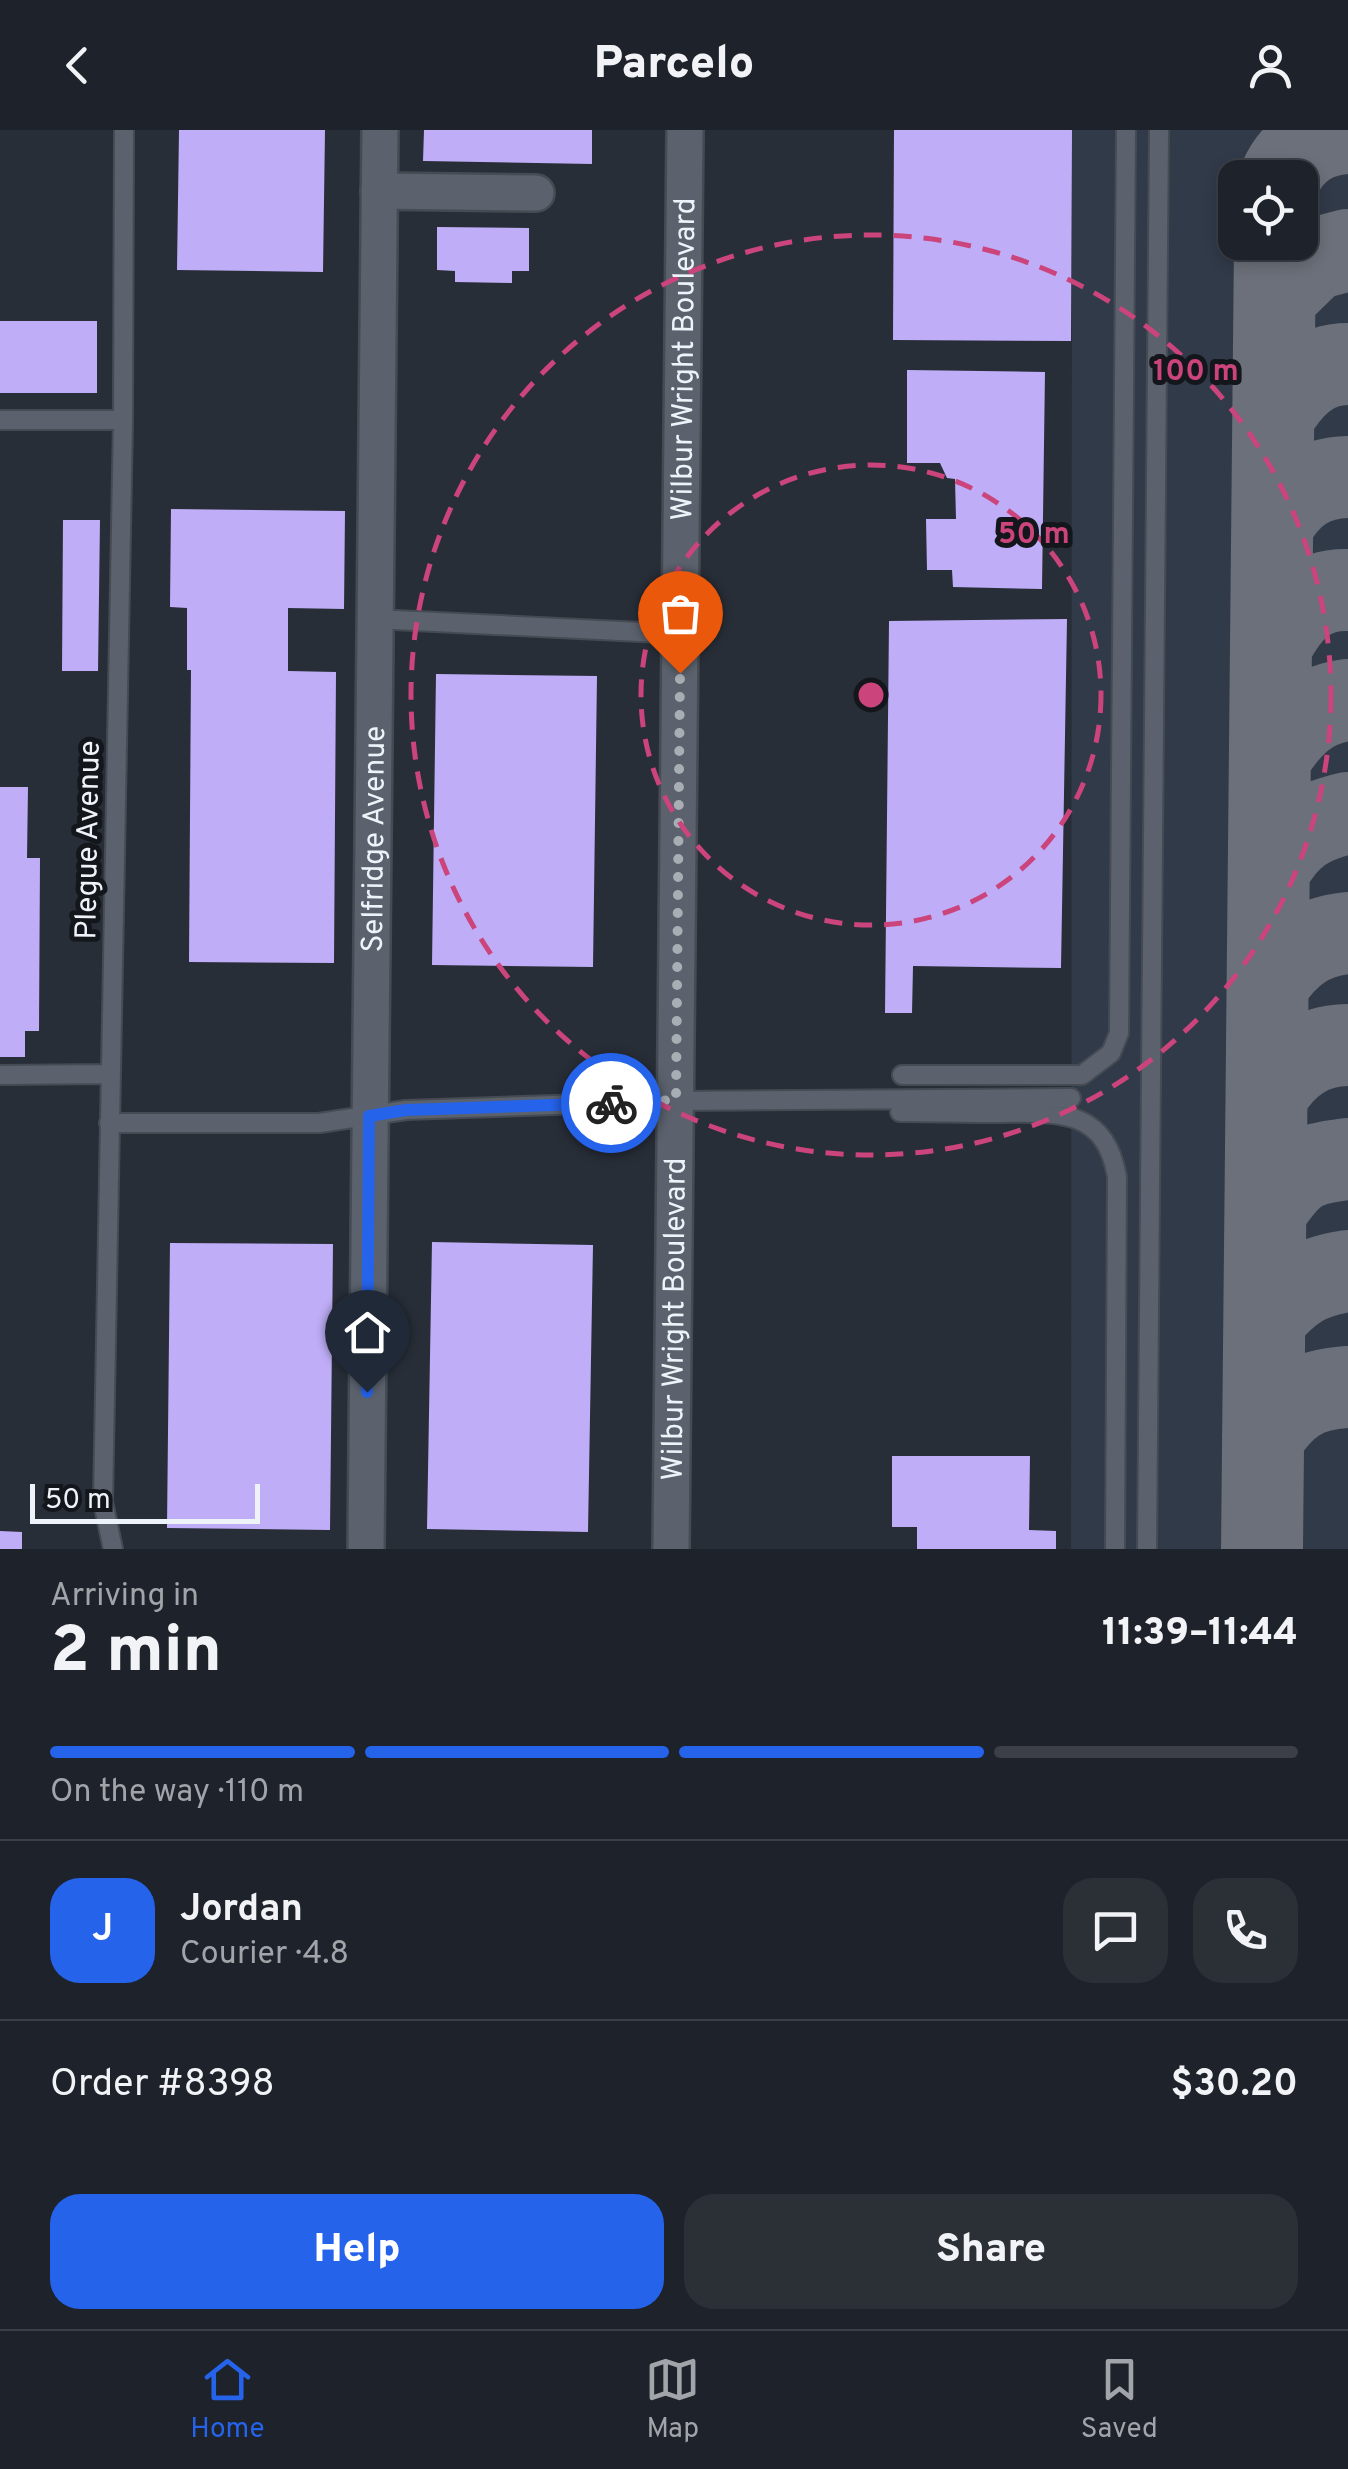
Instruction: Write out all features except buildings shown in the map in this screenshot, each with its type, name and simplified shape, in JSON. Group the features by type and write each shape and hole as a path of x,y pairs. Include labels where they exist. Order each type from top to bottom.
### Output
{"street":[{"name":"Selfridge Avenue","path":"366,1549 380,130"},
{"name":"Wilbur Wright Boulevard","path":"671,1549 684,130"},
{"path":"379,191 536,193"}],"lane":[{"name":"Plegue Avenue","path":"113,1549 103,1502 123,420 124,130"},
{"path":"902,1075 1082,1074 1110,1053 1119,1033 1126,130"},
{"path":"1147,1549 1159,130"},
{"path":"0,420 123,420"},
{"path":"374,619 681,634"},
{"path":"0,1075 110,1074"},
{"path":"109,1123 319,1123 406,1110 676,1100 1072,1098"},
{"path":"900,1112 1062,1113 1094,1129 1111,1152 1117,1178 1116,1549"}],"shaded area":[{"path":"1072,130 1348,130 1348,1549 1071,1549"}],"taxiway":[{"path":"1291,160 1307,145 1348,133"},
{"path":"1275,297 1314,259 1348,250"},
{"path":"1262,1549 1275,260"},
{"path":"1274,415 1304,379 1324,368 1348,364"},
{"path":"1273,524 1304,489 1324,480 1348,477"},
{"path":"1272,644 1302,604 1322,593 1348,590"},
{"path":"1271,756 1303,718 1323,706 1348,700"},
{"path":"1270,869 1302,831 1348,813"},
{"path":"1269,983 1302,948 1348,933"},
{"path":"1268,1094 1301,1058 1323,1048 1348,1045"},
{"path":"1266,1210 1299,1172 1348,1159"},
{"path":"1265,1319 1301,1286 1348,1271"},
{"path":"1263,1437 1298,1400 1320,1391 1348,1387"}],"way so far":[{"path":"611,1103 676,1100 680,673"}],"route":[{"path":"367,1392 369,1116 406,1110 611,1103"}]}
